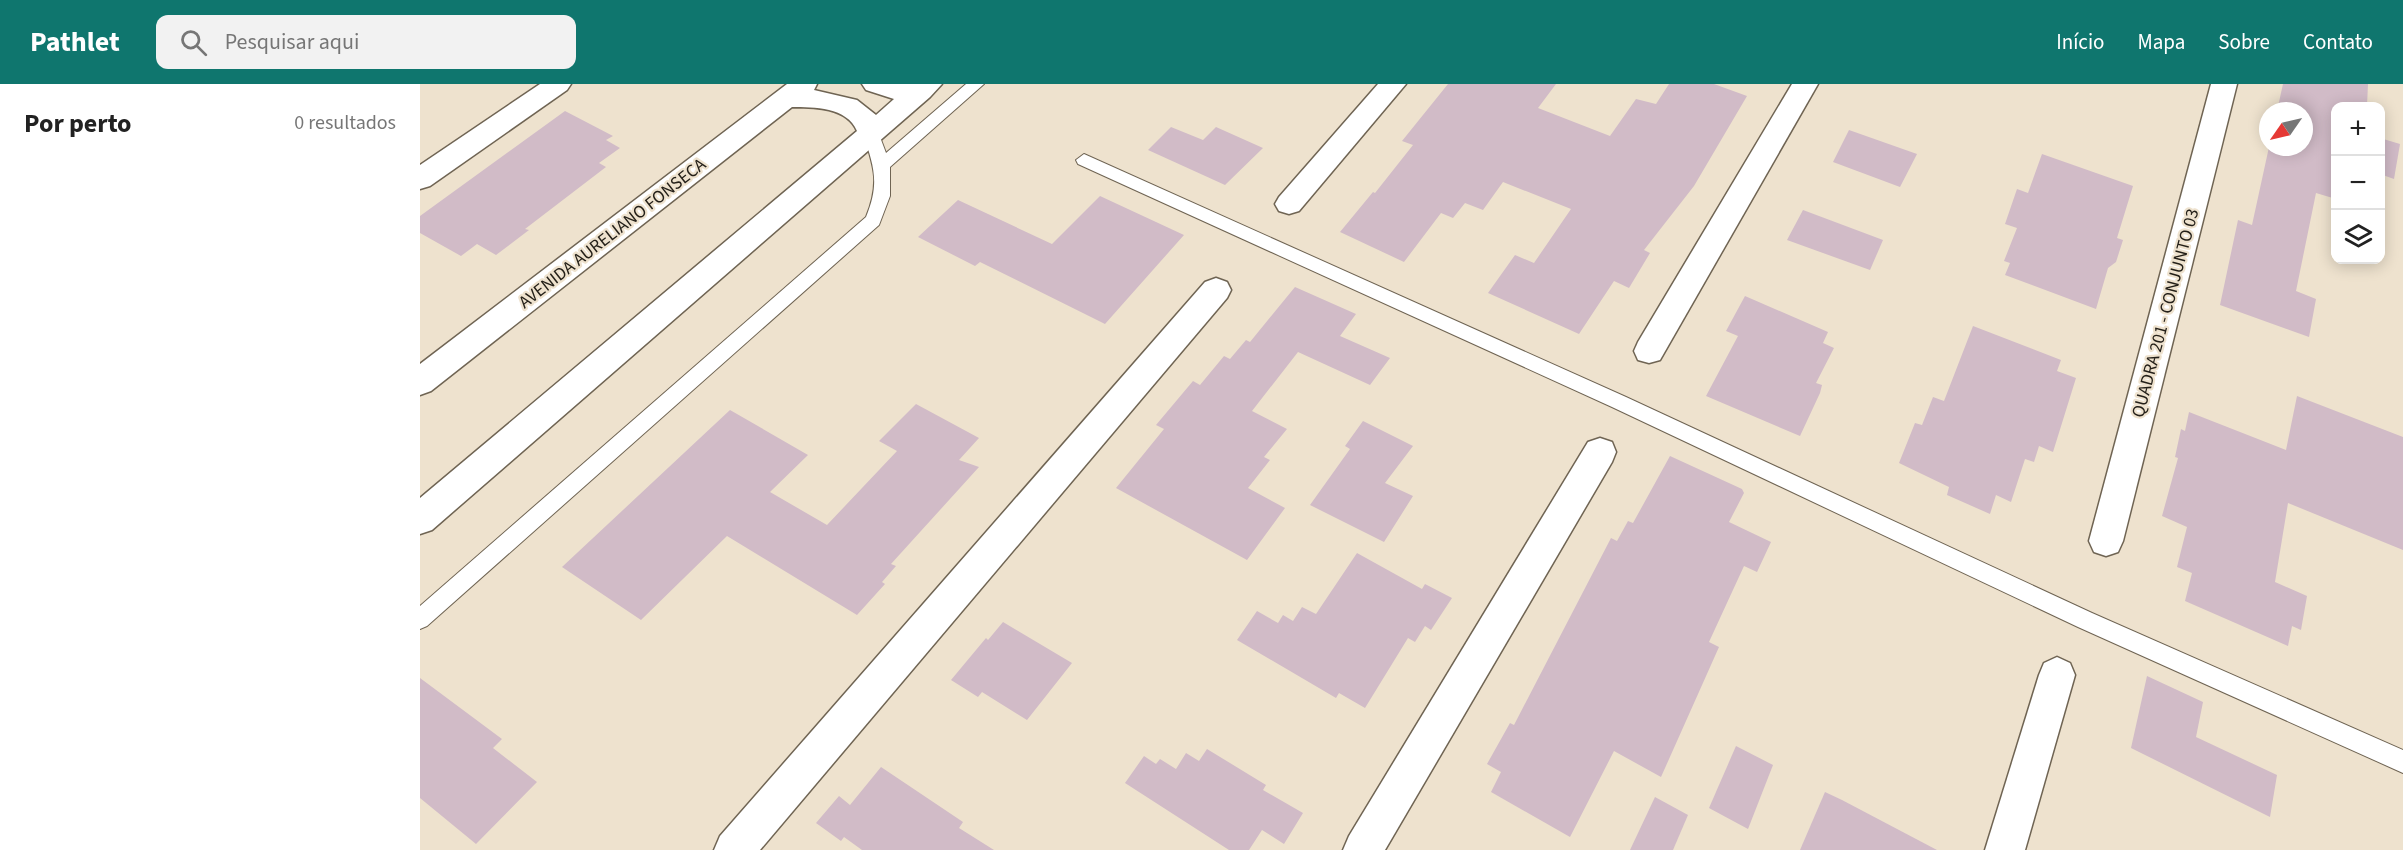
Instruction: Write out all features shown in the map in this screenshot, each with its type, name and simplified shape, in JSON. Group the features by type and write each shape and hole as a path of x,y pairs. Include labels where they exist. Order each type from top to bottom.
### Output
{"street":[{"path":"420,179 558,84"},
{"path":"875,84 896,91 925,87"},
{"path":"1289,204 1393,84"},
{"path":"1649,351 1805,84"},
{"name":"QUADRA 201 - CONJUNTO 03","path":"2106,541 2224,84"},
{"path":"420,519 925,87"},
{"path":"794,91 842,105 864,118 871,134"},
{"name":"AVENIDA AURELIANO FONSECA","path":"420,382 794,91"},
{"path":"734,850 1216,290"},
{"path":"1363,850 1600,452"},
{"path":"2005,850 2057,675"}],"lane":[{"path":"881,166 976,84"},
{"path":"420,620 873,221 884,195 885,177 871,134"},
{"path":"1084,160 1630,407 2085,620 2403,762"}],"building":[{"path":"1448,84 1556,84 1538,108 1610,136 1636,99 1656,104 1669,84 1714,84 1747,96 1694,186 1644,250 1650,253 1629,288 1614,281 1579,334 1488,293 1515,255 1534,263 1571,209 1503,182 1483,210 1465,203 1453,218 1441,213 1404,262 1340,232 1413,145 1402,141"},
{"path":"2283,84 2368,84 2367,102 2331,102 2331,198 2316,193 2296,291 2316,299 2309,337 2220,305 2238,220 2252,225 2267,156 2313,156 2313,102 2279,102"},
{"path":"565,111 613,136 606,140 620,148 599,163 606,167 525,229 529,230 496,255 477,244 461,256 420,233 420,216"},
{"path":"1171,127 1203,140 1216,127 1263,148 1225,185 1148,150"},
{"path":"1849,130 1917,154 1900,187 1833,162"},
{"path":"2385,140 2400,144 2394,179 2385,176"},
{"path":"2042,154 2133,186 2117,238 2123,240 2116,262 2108,268 2096,309 2005,275 2010,263 2004,261 2017,228 2005,224 2017,189 2028,193"},
{"path":"1100,196 1184,235 1105,324 980,262 975,266 918,237 958,200 1052,244"},
{"path":"1803,210 1883,240 1870,270 1787,240"},
{"path":"1295,287 1356,314 1340,336 1390,358 1370,385 1298,352 1252,411 1287,429 1264,457 1270,460 1248,488 1285,508 1247,560 1116,488 1164,429 1156,425 1193,381 1200,385 1224,356 1230,359 1246,340 1250,342"},
{"path":"1745,296 1828,332 1823,343 1834,348 1816,383 1822,385 1820,393 1800,436 1706,396 1738,336 1726,331"},
{"path":"1973,326 2061,360 2057,371 2076,378 2053,452 2039,446 2034,462 2025,459 2011,502 1996,495 1990,514 1947,495 1949,487 1899,463 1915,423 1922,425 1933,397 1944,401"},
{"path":"2297,396 2403,437 2403,550 2288,503 2275,582 2307,596 2301,630 2292,626 2288,646 2185,601 2192,573 2177,567 2187,527 2162,516 2178,458 2175,457 2181,429 2185,431 2189,412 2286,450"},
{"path":"916,404 979,438 959,460 979,467 891,564 896,566 882,582 885,584 857,615 727,536 641,620 562,567 730,410 808,455 770,492 827,525 897,451 879,441"},
{"path":"1363,421 1413,446 1385,483 1413,496 1384,542 1310,505 1350,449 1345,446"},
{"path":"1670,456 1742,489 1744,493 1729,522 1771,542 1757,572 1744,566 1709,642 1719,647 1661,777 1614,751 1570,837 1491,792 1501,772 1487,764 1510,723 1514,725 1611,538 1617,541 1628,521 1633,523"},
{"path":"1357,553 1422,589 1425,584 1452,598 1431,630 1425,626 1415,642 1408,638 1365,708 1339,693 1336,698 1237,640 1257,611 1278,623 1283,615 1293,621 1302,607 1316,614"},
{"path":"1003,622 1072,663 1027,720 982,692 978,697 951,680 986,638 988,640"},
{"path":"2147,676 2203,702 2196,737 2277,775 2270,817 2131,748"},
{"path":"420,678 502,739 493,748 537,782 476,844 420,798"},
{"path":"1736,746 1773,765 1748,829 1709,808"},
{"path":"1207,749 1266,785 1263,790 1303,813 1284,844 1262,830 1249,850 1229,850 1125,783 1144,756 1156,764 1160,759 1176,769 1186,753 1199,761"},
{"path":"881,767 963,822 959,828 994,850 862,850 844,837 841,841 816,823 839,796 850,805"},
{"path":"1825,792 1842,800 1937,850 1800,850"},
{"path":"1655,797 1688,815 1673,850 1630,850"}]}
